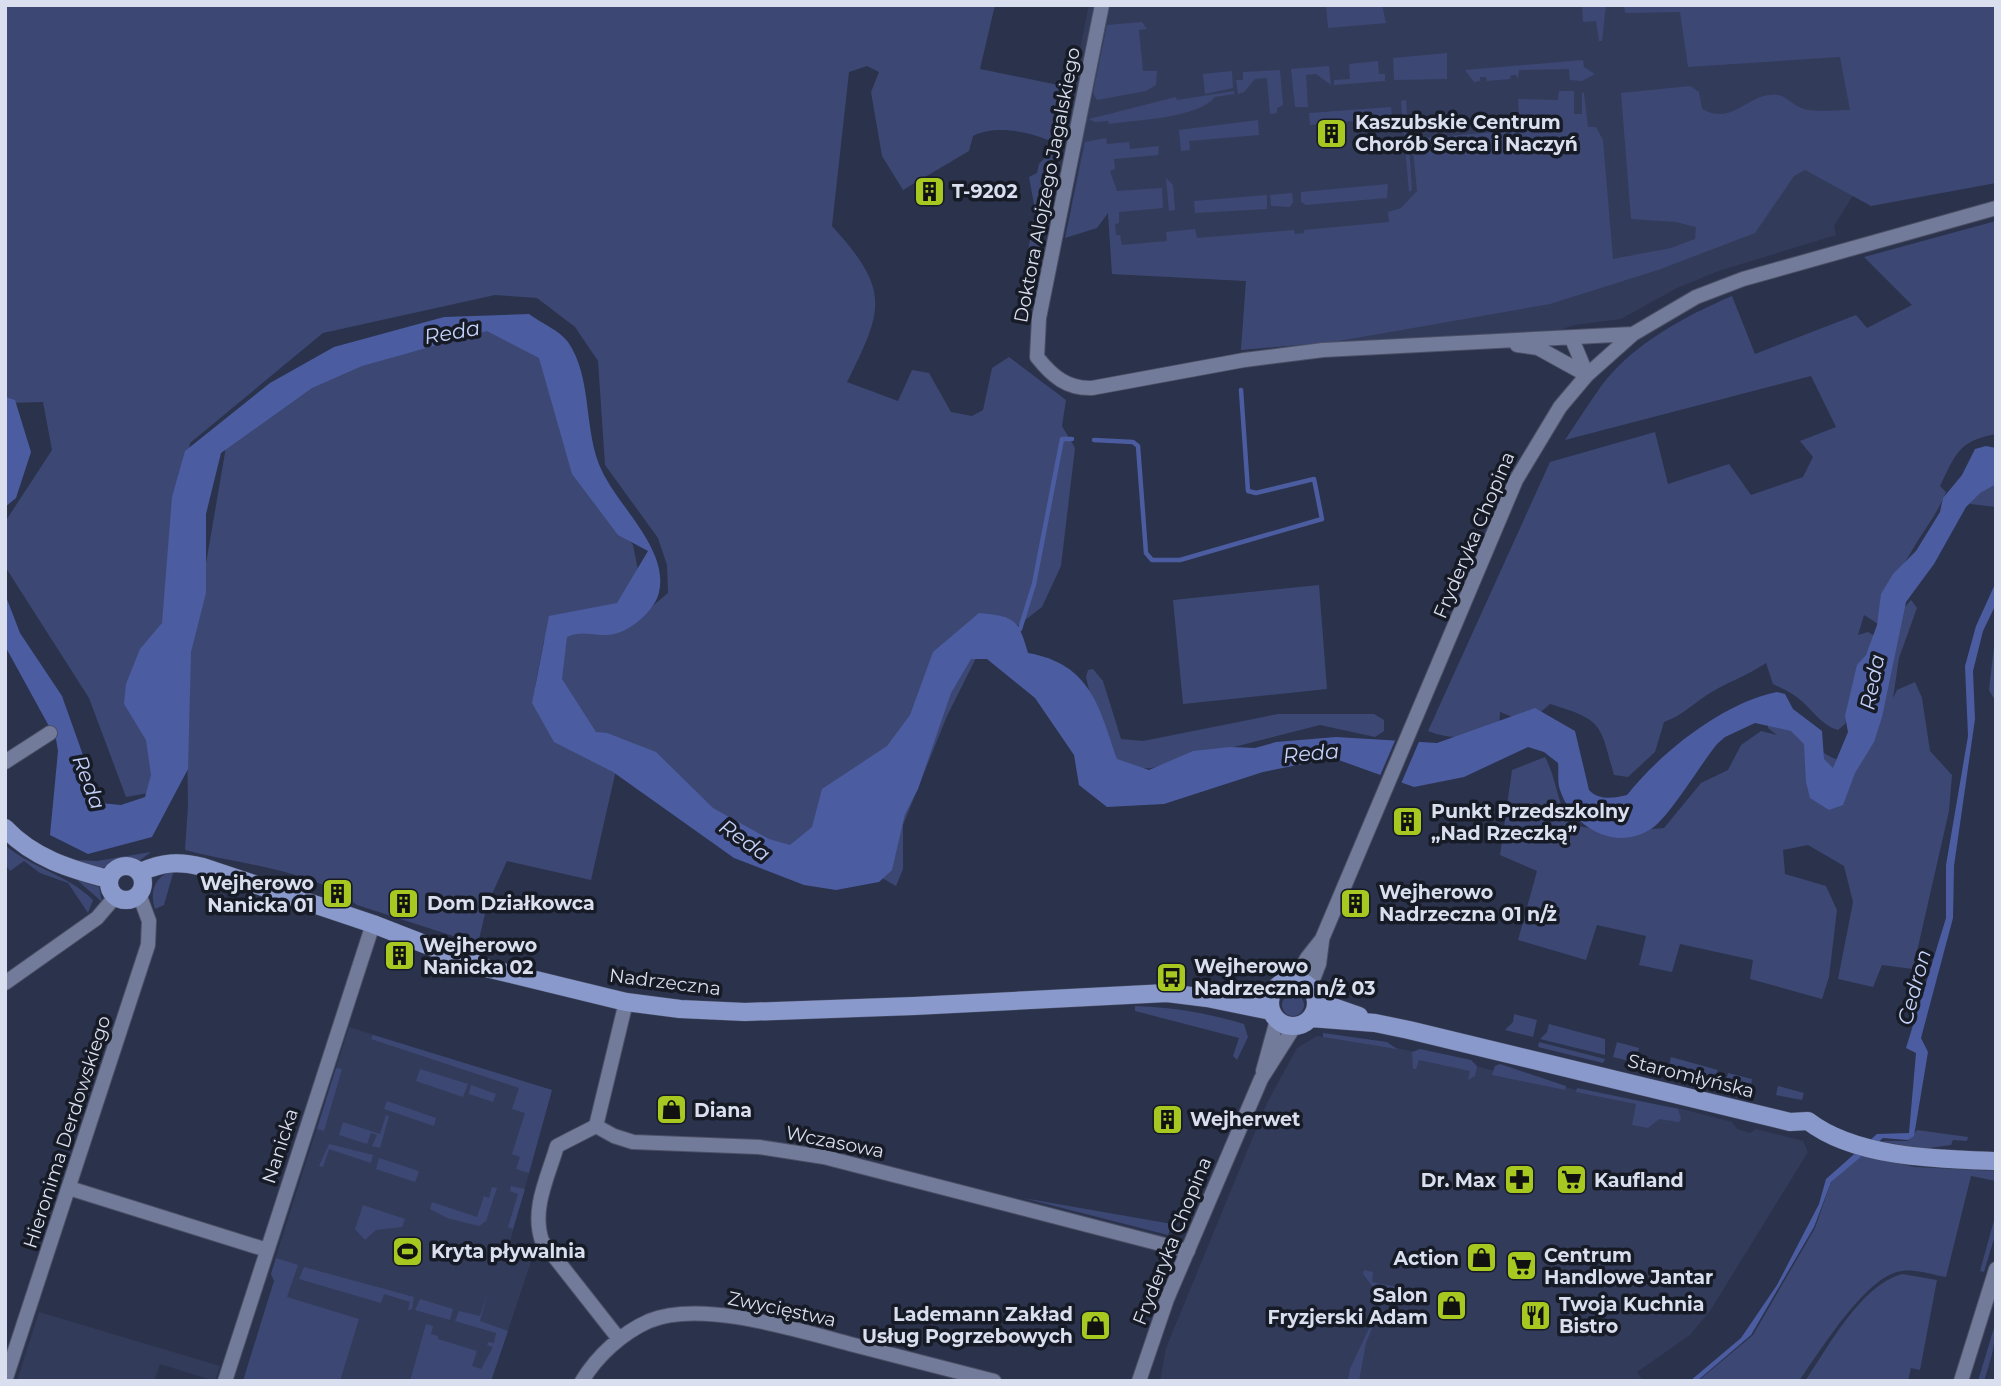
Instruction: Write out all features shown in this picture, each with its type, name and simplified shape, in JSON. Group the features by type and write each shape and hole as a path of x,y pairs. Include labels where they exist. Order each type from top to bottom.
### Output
{"main road":[{"path":"5,828 32,851 51,861 108,880"},
{"name":"Nadrzeczna","path":"140,872 163,862 178,862 373,923 486,968 626,1002 745,1012 1167,993 1207,998 1274,1016 1294,1027"},
{"path":"122,866 131,866 140,872 143,887 132,900 115,897 109,889 108,880 113,871 122,866"},
{"path":"1274,1016 1272,992 1286,981 1308,997 1294,1027"},
{"name":"Nadrzeczna","path":"1207,998 1272,992"},
{"name":"Staromłyńska","path":"1308,997 1375,1023 1790,1122 1804,1132 1819,1130 1896,1154 1996,1161"}],"street":[{"name":"Doktora Alojzego Jagalskiego","path":"1101,5 1040,317 1037,357 1052,375 1076,389 1092,388 1244,360 1323,350 1537,337 1572,340 1633,334"},
{"name":"Fryderyka Chopina","path":"1308,997 1322,939 1516,480 1560,407 1587,375 1633,334 1696,297 1743,279 1996,208"},
{"path":"1572,340 1587,375"},
{"name":"Doktora Alojzego Jagalskiego","path":"1498,341 1538,348 1587,375"},
{"path":"5,762 50,733"},
{"name":"Hieronima Derdowskiego","path":"5,1381 148,945 149,921 139,894"},
{"path":"5,983 97,918 115,897"},
{"name":"Nanicka","path":"225,1381 373,923"},
{"path":"619,1339 542,1241 537,1227 537,1213 557,1146 596,1126 626,1002"},
{"name":"Fryderyka Chopina","path":"1261,1079 1274,1016"},
{"name":"Fryderyka Chopina","path":"1139,1381 1188,1251 1261,1079 1294,1027"},
{"name":"Wczasowa","path":"596,1126 633,1142 759,1147 824,1157 1188,1251"},
{"path":"69,1188 267,1250"},
{"path":"1961,1381 1996,1269"},
{"name":"Zwycięstwa","path":"582,1381 598,1359 619,1339 650,1320 699,1313 751,1318 994,1381"}],"shaded area":[{"path":"5,5 995,5 980,69 1073,88 1063,134 1048,140 1010,130 981,133 973,136 969,151 903,190 882,156 871,92 879,72 867,66 849,72 832,226 864,267 872,284 875,300 874,317 868,335 847,382 898,401 912,370 929,373 951,412 972,416 983,410 992,368 1009,357 1066,400 1062,426 1075,448 1061,566 1042,607 976,658 947,716 903,825 903,869 896,886 819,842 794,858 579,730 552,681 565,629 644,613 668,593 667,565 658,538 605,465 598,361 575,327 537,298 495,295 323,333 190,443 164,639 160,791 126,797 89,698 6,568 5,522 52,450 43,402 5,403"},
{"path":"1089,5 1878,5 1860,184 1834,226 1836,235 1719,271 1677,288 1621,319 1575,325 1559,330 1283,345 1241,350 1246,281 1112,274 1108,213 1071,207 1082,148 1060,146"},
{"path":"1326,5 1382,5 1386,23 1328,28"},
{"path":"1582,5 1606,5 1602,41 1599,41 1596,21 1583,22"},
{"path":"1624,5 1996,5 1996,183 1871,206 1805,170 1794,176 1755,233 1658,270 1550,304 1333,342 1241,350 1246,281 1112,274 1108,213 1097,228 1065,238 1085,142 1106,138 1107,144 1129,142 1130,149 1159,146 1158,155 1114,159 1115,169 1110,171 1117,191 1162,188 1163,208 1119,212 1119,223 1115,224 1116,235 1120,235 1122,245 1167,241 1166,232 1195,229 1197,238 1294,230 1295,234 1304,233 1304,230 1389,222 1388,212 1401,208 1417,191 1412,139 1520,130 1518,99 1558,100 1559,91 1574,91 1574,114 1582,114 1582,92 1588,127 1596,127 1603,140 1613,259 1671,248 1695,239 1696,227 1676,222 1631,219 1621,93 1690,86 1699,92 1702,109 1723,114 1767,95 1781,96 1806,110 1850,110 1840,57 1688,67 1680,12 1625,13"},
{"path":"1142,22 1147,29 1139,30 1143,71 1157,71 1156,85 1146,91 1097,100 1093,93 1107,25"},
{"path":"1447,53 1447,79 1394,80 1393,58"},
{"path":"1583,60 1584,67 1595,74 1582,81 1570,80 1569,69 1519,70 1518,79 1516,75 1511,75 1510,79 1487,81 1486,77 1480,77 1480,81 1474,82 1465,70"},
{"path":"1378,61 1379,74 1385,74 1385,81 1334,85 1334,80 1350,79 1349,64"},
{"path":"1329,66 1331,85 1316,74 1306,75 1308,107 1295,107 1291,69"},
{"path":"1280,70 1283,105 1277,108 1277,113 1270,114 1267,78 1255,79 1244,92 1238,94 1236,80 1243,80 1243,72"},
{"path":"1232,71 1233,88 1205,94 1203,74"},
{"path":"1234,91 1234,94 1215,97 1195,110 1166,117 1109,124 1108,121 1095,122 1089,119 1176,97 1177,100"},
{"path":"1406,100 1412,190 1409,192 1401,101"},
{"path":"1391,107 1394,133 1390,133 1388,118 1310,125 1309,113"},
{"path":"1258,120 1259,135 1189,141 1190,150 1181,151 1179,130"},
{"path":"1050,152 1059,152 1038,264 1026,263 1035,210 1029,177 1037,173 1039,164"},
{"path":"1166,178 1173,185 1175,210 1169,211"},
{"path":"1388,184 1387,198 1306,205 1301,202 1301,192"},
{"path":"1292,193 1293,202 1290,207 1271,206 1270,195"},
{"path":"1267,195 1267,209 1195,213 1194,201"},
{"path":"1996,221 1996,434 1973,441 1955,457 1940,486 1946,492 1900,571 1878,624 1864,615 1858,635 1868,632 1875,636 1845,724 1838,730 1832,728 1795,696 1773,684 1766,663 1664,722 1655,752 1628,777 1614,775 1602,735 1590,720 1550,704 1528,723 1500,712 1499,727 1472,736 1446,736 1428,731 1550,462 1655,432 1668,484 1729,464 1751,495 1803,477 1813,457 1800,441 1836,427 1811,376 1565,440 1602,385 1629,357 1678,322 1732,296 1755,354 1856,315 1867,328 1912,305 1864,257"},
{"path":"1025,267 1037,269 1030,303 1023,301"},
{"path":"483,325 562,366 574,466 633,545 641,585 631,603 544,640 535,687 543,716 616,770 591,880 507,861 487,905 478,944 357,905 318,883 296,875 185,850 188,805 186,680 226,447 322,370"},
{"path":"1996,462 1996,507 1970,504 1974,484"},
{"path":"1319,585 1327,689 1183,704 1173,600"},
{"path":"1911,600 1917,608 1899,658 1893,698 1897,690 1915,682 1922,698 1930,751 1952,775 1949,811 1913,969 1882,965 1873,987 1838,979 1853,902 1844,866 1808,845 1783,850 1785,874 1826,886 1837,910 1829,977 1822,999 1750,979 1753,960 1680,944 1672,972 1639,965 1646,936 1597,925 1586,960 1518,940 1537,871 1500,855 1512,770 1545,757 1571,825 1615,832 1664,828 1701,783 1728,770 1741,745 1761,731 1777,735 1768,728 1768,720 1789,727 1834,759 1845,762 1903,609"},
{"path":"1996,629 1996,702 1989,690"},
{"path":"1093,669 1103,681 1121,739 1143,741 1278,714 1374,714 1384,720 1384,731 1375,737 1320,725 1152,768 1134,767 1120,762 1109,752 1102,740 1086,677 1088,670"},
{"path":"5,845 83,891 93,900 88,913 68,883 40,873 24,861 10,871 5,864"},
{"path":"151,852 139,861 124,859 102,868 75,860 97,861"},
{"path":"174,870 164,905 155,909 155,885 162,876"},
{"path":"77,880 99,887 102,902"},
{"path":"1293,994 1301,997 1304,1005 1301,1013 1293,1016 1285,1013 1282,1005 1285,997"},
{"path":"1135,1006 1190,1011 1230,1020 1244,1024 1248,1037 1237,1060 1233,1056 1239,1038 1135,1011"},
{"path":"1514,1014 1537,1020 1533,1037 1505,1030 1513,1022"},
{"path":"1549,1024 1605,1039 1605,1055 1540,1039 1547,1032"},
{"path":"349,1027 552,1090 510,1242 535,1250 491,1381 243,1381 274,1281 271,1274 279,1247"},
{"path":"1323,1033 1387,1042 1397,1049 1323,1037"},
{"path":"373,1035 552,1090 529,1173 516,1169 520,1157 512,1154 525,1113 512,1109 519,1088 371,1039"},
{"path":"1317,1036 1393,1047 1577,1090 1682,1109 1732,1122 1737,1129 1750,1133 1756,1129 1803,1141 1808,1152 1710,1311 1690,1335 1637,1372 1643,1381 1160,1381 1166,1348 1267,1103 1297,1048"},
{"path":"1539,1042 1605,1059 1603,1063 1538,1047"},
{"path":"1617,1042 1639,1048 1637,1057 1641,1064 1613,1057"},
{"path":"1420,1049 1471,1060 1477,1066 1475,1076 1468,1080 1470,1071 1419,1060 1416,1069 1413,1069 1412,1052"},
{"path":"1671,1057 1718,1070 1712,1081 1668,1070"},
{"path":"1500,1064 1566,1086 1565,1090 1492,1075 1495,1066"},
{"path":"336,1068 342,1069 324,1131 317,1129"},
{"path":"420,1069 468,1084 463,1097 416,1081"},
{"path":"1667,1073 1714,1085 1715,1090 1666,1078"},
{"path":"1728,1073 1752,1079 1751,1090 1725,1084"},
{"path":"471,1085 496,1094 493,1102 469,1094"},
{"path":"1778,1086 1804,1093 1802,1100 1776,1095"},
{"path":"1577,1088 1678,1109 1681,1119 1679,1122 1659,1119 1648,1128 1632,1125 1636,1104 1576,1092"},
{"path":"387,1101 436,1118 434,1126 384,1109"},
{"path":"386,1115 389,1116 380,1148 372,1146 377,1135 371,1133 367,1144 339,1135 343,1122 380,1134"},
{"path":"1917,1130 1968,1137 1967,1141 1953,1140 1951,1145 1922,1149 1880,1141 1908,1141"},
{"path":"329,1144 373,1155 371,1163 329,1149 323,1167 319,1166"},
{"path":"1861,1155 1915,1167 1996,1171 1996,1181 1971,1176 1946,1277 1918,1271 1902,1271 1888,1275 1859,1300 1799,1381 1698,1381 1753,1335 1815,1228 1831,1182"},
{"path":"379,1158 419,1172 415,1182 376,1169"},
{"path":"511,1186 525,1189 513,1229 508,1227 518,1194 510,1191"},
{"path":"492,1187 497,1188 486,1221 479,1226 447,1218 430,1209 432,1202 477,1217 484,1196 489,1198"},
{"path":"1023,1198 1172,1224 1168,1235"},
{"path":"363,1205 405,1219 402,1227 376,1230 365,1240 355,1229"},
{"path":"1996,1213 1996,1232 1984,1272 1980,1271"},
{"path":"276,1258 298,1265 287,1297 359,1319 340,1381 243,1381 274,1281 271,1274"},
{"path":"304,1267 414,1297 412,1309 408,1310 410,1302 384,1294 381,1303 299,1279"},
{"path":"1364,1270 1373,1272 1372,1282 1397,1287 1396,1292 1373,1287 1363,1274"},
{"path":"1902,1274 1937,1280 1920,1370 1911,1368 1908,1381 1805,1381 1859,1304 1872,1291"},
{"path":"488,1292 480,1321 508,1331 491,1381 410,1381 426,1324 433,1326 431,1334 438,1336 438,1339 477,1351 472,1366 481,1369 493,1347 487,1345 488,1342 494,1343 496,1333 455,1321 459,1311 480,1316"},
{"path":"420,1299 453,1309 450,1320 415,1310"},
{"path":"1377,1311 1392,1317 1391,1320 1381,1318 1380,1322 1375,1321 1366,1343 1359,1381 1348,1381 1350,1369"},
{"path":"39,1312 220,1366 215,1381 160,1364 154,1381 17,1381"},
{"path":"1996,1321 1989,1366 1984,1381 1978,1381"}],"water":[{"name":"Reda","path":"529,314 564,338 576,356 585,388 596,456 610,485 650,545 660,576 657,599 642,618 628,629 608,635 579,634 567,637 562,679 596,732 607,733 656,752 713,808 769,839 790,845 812,827 822,789 887,746 910,715 933,652 979,613 1013,621 1018,626 1028,653 1066,667 1079,678 1098,706 1117,759 1149,770 1193,751 1230,747 1255,748 1276,742 1336,737 1437,743 1535,708 1575,731 1589,790 1602,797 1617,797 1627,795 1675,747 1715,718 1736,706 1777,692 1785,694 1793,709 1822,731 1824,759 1833,768 1848,732 1845,716 1857,665 1866,655 1877,625 1881,594 1893,574 1916,551 1940,512 1943,498 1962,475 1975,449 1986,446 1996,448 1996,484 1980,493 1966,507 1934,564 1906,602 1882,717 1874,742 1855,773 1843,805 1829,810 1810,798 1806,782 1804,744 1791,731 1755,723 1725,737 1717,744 1655,826 1627,838 1599,833 1575,816 1560,790 1558,763 1544,752 1528,747 1464,777 1414,787 1333,758 1263,772 1164,804 1107,807 1079,785 1074,755 1035,698 987,659 971,659 951,693 918,789 905,814 892,870 879,882 836,890 804,885 734,858 613,772 554,742 532,703 549,616 617,603 648,551 618,535 572,474 539,358 487,331 362,366 312,388 221,453 206,514 206,593 191,652 188,769 152,837 88,854 50,835 58,751 56,739 5,646 5,594 20,633 62,696 100,803 121,805 145,797 151,775 146,740 124,704 126,684 140,649 162,623 172,497 185,451 270,383 334,347 444,317"},
{"path":"5,397 15,400 31,452 16,498 5,507"},
{"path":"1996,582 1996,604 1983,631 1973,671 1975,719 1954,866 1953,918 1921,1038 1928,1052 1914,1136 1908,1140 1883,1138 1831,1182 1814,1227 1751,1335 1697,1381 1690,1381 1741,1338 1777,1285 1819,1204 1826,1179 1877,1134 1909,1133 1916,1053 1906,1048 1946,918 1946,865 1968,736 1965,666 1976,626"}],"pier":[{"path":"1397,736 1421,737 1400,786 1379,778"}],"waterway":[{"path":"1094,440 1133,442 1138,446 1146,553 1152,560 1180,560 1322,519 1314,479 1256,493 1248,491 1241,390"},
{"path":"1020,629 1034,584 1062,439 1072,439"}],"place":[{"name":"Kaszubskie Centrum Chorób Serca i Naczyń","path":"1332,133"},
{"name":"T-9202","path":"929,191"},
{"name":"Punkt Przedszkolny „Nad Rzeczką”","path":"1408,822"},
{"name":"Wejherowo Nanicka 01","path":"337,894"},
{"name":"Dom Działkowca","path":"404,903"},
{"name":"Wejherowo Nadrzeczna 01 n/ż","path":"1356,903"},
{"name":"Wejherowo Nanicka 02","path":"400,956"},
{"name":"Wejherowo Nadrzeczna n/ż 03","path":"1171,977"},
{"name":"Diana","path":"671,1110"},
{"name":"Wejherwet","path":"1167,1119"},
{"name":"Dr. Max","path":"1519,1180"},
{"name":"Kaufland","path":"1571,1180"},
{"name":"Kryta pływalnia","path":"408,1251"},
{"name":"Action","path":"1482,1258"},
{"name":"Centrum Handlowe Jantar","path":"1521,1266"},
{"name":"Salon Fryzjerski Adam","path":"1451,1306"},
{"name":"Twoja Kuchnia Bistro","path":"1536,1315"},
{"name":"Lademann Zakład Usług Pogrzebowych","path":"1096,1325"}],"water label":[{"name":"Cedron","path":"1914,987"}]}
